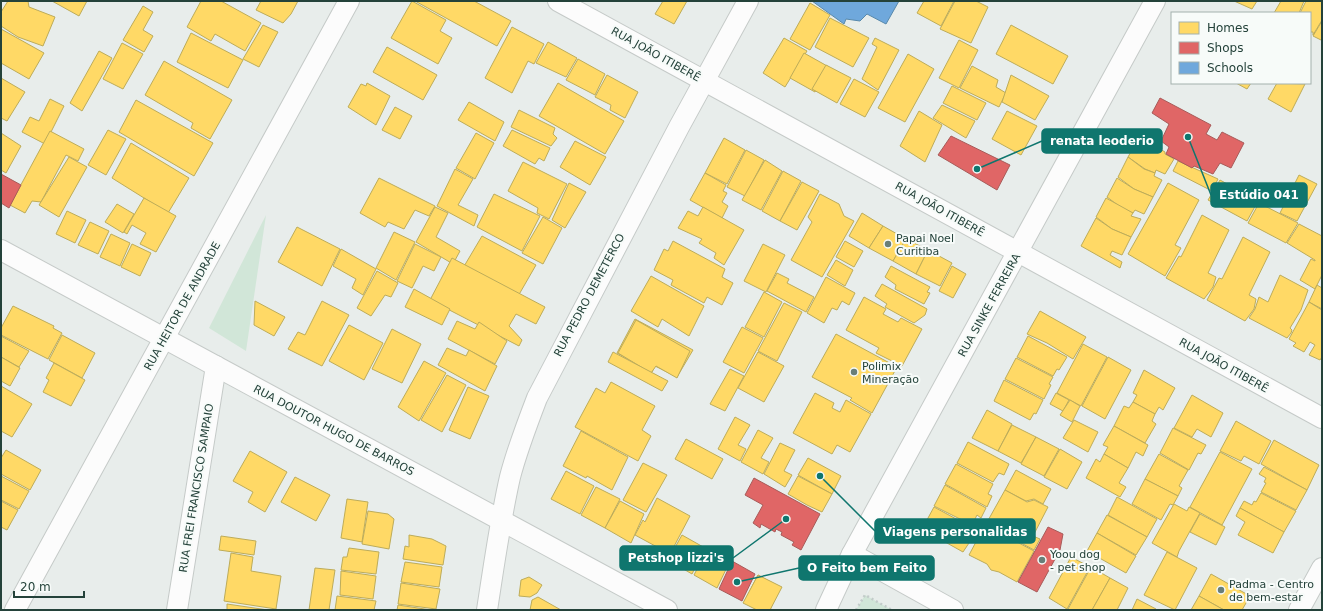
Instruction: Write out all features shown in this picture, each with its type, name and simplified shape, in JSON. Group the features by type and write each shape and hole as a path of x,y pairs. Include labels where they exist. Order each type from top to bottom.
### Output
{"street":[{"name":"RUA HEITOR DE ANDRADE","path":"15,610 348,1"},
{"name":"RUA JOÃO ITIBERÊ","path":"558,1 1322,418"},
{"name":"RUA PEDRO DEMETERCO","path":"487,610 501,520 519,446 537,398 552,366 748,1"},
{"name":"RUA SINKE FERREIRA","path":"826,610 852,554 1155,1"},
{"name":"RUA DOUTOR HUGO DE BARROS","path":"1,250 666,610"},
{"name":"RUA FREI FRANCISCO SAMPAIO","path":"177,610 216,366"},
{"path":"852,554 953,610"},
{"path":"1299,610 1322,568"}],"path":[{"path":"856,610 865,595 892,610"}],"green space":[{"path":"266,215 246,351 209,328"},
{"path":"865,595 892,610 856,610"}],"building: Homes":[{"path":"8,1 28,1 29,7 55,17 43,46 18,37 1,26 1,12"},
{"path":"52,1 87,1 79,16"},
{"path":"201,1 221,1 261,23 245,51 215,34 211,41 187,27"},
{"path":"261,1 298,1 291,14 283,23 256,10"},
{"path":"412,1 446,20 440,31 452,38 438,64 391,38"},
{"path":"415,1 474,1 511,21 497,46"},
{"path":"663,1 687,1 674,24 655,14"},
{"path":"924,1 954,1 941,26 917,13"},
{"path":"955,1 976,1 988,7 971,43 940,29"},
{"path":"1234,1 1257,1 1252,9"},
{"path":"1281,1 1304,1 1299,12 1275,12"},
{"path":"1306,1 1322,1 1322,20 1313,35 1313,32 1311,32 1311,12 1300,12"},
{"path":"810,3 830,15 810,50 790,39"},
{"path":"143,6 153,12 143,30 153,36 144,52 123,40"},
{"path":"830,18 869,38 853,67 815,47"},
{"path":"1322,21 1322,40 1321,40 1313,36"},
{"path":"263,25 278,32 259,67 243,59"},
{"path":"1011,25 1068,56 1053,84 996,54"},
{"path":"512,27 544,44 534,64 528,61 512,93 485,78"},
{"path":"1,29 44,53 29,79 1,63"},
{"path":"191,33 243,60 228,88 177,62"},
{"path":"784,38 807,51 785,87 763,73"},
{"path":"875,38 899,50 878,90 862,79 877,47 872,44"},
{"path":"959,40 978,50 959,88 939,78"},
{"path":"548,42 577,58 566,77 536,63"},
{"path":"122,43 143,54 123,89 103,79"},
{"path":"387,47 437,75 423,100 373,72"},
{"path":"99,51 112,58 82,111 70,103"},
{"path":"804,53 829,67 815,92 790,78"},
{"path":"908,54 934,69 905,122 878,108"},
{"path":"578,59 605,74 595,95 566,80"},
{"path":"164,61 232,100 210,139 191,128 193,123 145,95"},
{"path":"826,65 851,78 837,103 812,89"},
{"path":"972,66 998,80 996,87 1006,93 999,107 960,88"},
{"path":"607,75 638,92 625,118 610,110 611,105 595,97"},
{"path":"1011,75 1049,96 1035,120 1002,102"},
{"path":"1,78 25,92 7,121 1,118"},
{"path":"854,79 879,92 865,117 840,104"},
{"path":"367,83 390,96 376,125 348,107 361,84 366,86"},
{"path":"558,83 624,121 605,154 539,116"},
{"path":"1238,84 1250,84 1247,89"},
{"path":"1276,84 1305,84 1291,112 1268,99"},
{"path":"952,86 986,103 977,120 943,103"},
{"path":"50,99 64,106 45,144 22,132 30,117 39,121"},
{"path":"136,100 213,143 194,176 119,132"},
{"path":"469,102 504,122 495,141 458,120"},
{"path":"942,105 975,121 966,138 933,118"},
{"path":"395,107 412,116 400,139 382,130"},
{"path":"519,110 555,128 553,134 557,138 551,146 511,127"},
{"path":"919,111 942,125 925,162 900,146"},
{"path":"1007,111 1037,126 1021,155 992,139"},
{"path":"108,130 126,139 106,175 88,165"},
{"path":"512,130 550,148 544,161 539,158 535,164 503,146"},
{"path":"50,131 84,149 78,161 66,155 41,202 32,201 25,213 10,205"},
{"path":"1,133 21,146 6,173 1,170"},
{"path":"476,133 494,143 475,179 456,168"},
{"path":"1139,137 1174,159 1165,174 1156,170 1155,173 1145,169 1128,157"},
{"path":"724,138 745,150 727,184 705,173"},
{"path":"575,141 606,157 590,185 560,167"},
{"path":"131,143 189,178 168,213 112,178"},
{"path":"746,150 764,160 745,196 727,187"},
{"path":"69,157 87,167 59,217 39,205"},
{"path":"1128,157 1144,169 1155,173 1154,176 1162,180 1153,197 1134,189 1118,177"},
{"path":"765,160 782,171 761,210 742,200"},
{"path":"1178,161 1218,179 1212,191 1173,171"},
{"path":"523,162 567,184 549,219 537,213 538,208 508,191"},
{"path":"455,169 473,179 458,205 478,215 474,226 437,206"},
{"path":"783,171 801,181 780,221 762,211"},
{"path":"705,173 726,185 723,191 727,193 722,202 728,206 722,218 690,200"},
{"path":"1299,175 1317,184 1297,221 1280,213"},
{"path":"379,178 435,206 429,216 415,210 404,229 388,222 385,227 360,213"},
{"path":"1117,178 1134,189 1153,197 1144,214 1135,210 1133,213 1123,209 1107,197"},
{"path":"1220,180 1258,201 1247,221 1208,200"},
{"path":"802,182 819,191 797,230 780,221"},
{"path":"569,183 586,192 565,228 552,220"},
{"path":"1168,183 1199,200 1175,245 1181,248 1165,276 1128,254"},
{"path":"494,194 540,216 522,251 477,227"},
{"path":"820,194 839,204 844,216 854,221 822,277 791,260 812,222 808,217"},
{"path":"144,198 176,216 156,252 140,244 146,233 132,225 127,234 124,232"},
{"path":"1106,198 1133,213 1131,216 1141,219 1131,237 1112,229 1096,217"},
{"path":"1259,203 1298,223 1286,243 1248,223"},
{"path":"117,204 134,214 123,233 105,222"},
{"path":"435,207 448,213 436,237 460,251 453,264 416,242"},
{"path":"703,207 744,230 724,265 714,258 716,253 699,243 702,239 678,228 688,211 698,216"},
{"path":"67,211 86,220 75,243 56,234"},
{"path":"862,213 883,226 869,248 849,236"},
{"path":"1202,215 1229,230 1208,273 1216,277 1213,287 1204,299 1166,278 1179,256 1181,257"},
{"path":"543,217 562,228 543,264 522,253"},
{"path":"1096,218 1112,229 1131,237 1122,255 1112,251 1110,255 1122,262 1120,268 1081,246"},
{"path":"90,222 109,231 98,254 78,245"},
{"path":"1299,224 1322,236 1322,275 1315,289 1300,280 1311,259 1315,260 1287,243"},
{"name":"Papai Noel Curitiba","path":"883,226 906,239 893,261 869,248"},
{"path":"297,227 340,249 322,286 278,262"},
{"path":"394,232 415,242 396,280 376,268"},
{"path":"111,234 130,243 120,266 100,257"},
{"path":"482,236 536,265 517,298 463,268"},
{"path":"1243,237 1270,252 1249,295 1256,299 1254,309 1245,321 1207,300 1219,278 1222,279"},
{"path":"906,239 928,250 916,274 893,261"},
{"path":"673,241 725,269 722,277 733,283 722,305 707,297 704,303 671,285 673,280 654,270 664,249 668,251"},
{"path":"845,241 863,251 854,267 836,257"},
{"path":"132,244 151,253 140,276 121,267"},
{"path":"415,244 441,257 434,271 423,266 412,288 397,281"},
{"path":"763,244 785,255 766,292 744,281"},
{"path":"341,249 376,269 363,295 352,288 356,279 333,266"},
{"path":"928,250 952,263 940,286 916,274"},
{"path":"452,258 545,307 536,324 516,314 509,326 522,340 519,346 430,300"},
{"path":"836,260 853,270 845,286 827,275"},
{"path":"891,266 930,287 927,292 930,293 924,304 895,289 896,285 885,277"},
{"path":"952,266 966,274 953,298 939,291"},
{"path":"377,271 398,283 391,297 385,295 371,316 357,308"},
{"path":"777,273 789,279 787,283 814,297 806,312 767,291"},
{"path":"1280,275 1308,290 1301,310 1290,328 1292,330 1291,333 1287,338 1249,318 1255,309 1259,297 1268,302"},
{"path":"651,276 704,306 689,336 662,319 658,327 631,311"},
{"path":"826,277 855,293 849,305 842,301 837,310 832,308 824,323 807,313"},
{"path":"882,284 927,309 925,315 914,323 885,307 887,304 875,296"},
{"path":"1317,285 1322,288 1322,309 1309,302"},
{"path":"414,289 450,309 442,325 405,307"},
{"path":"764,292 782,302 764,337 745,327"},
{"path":"864,297 886,309 883,314 898,322 901,318 922,329 902,366 876,353 879,348 846,330"},
{"path":"255,301 285,317 274,336 254,325"},
{"path":"322,301 349,315 322,366 288,349 298,332 305,335"},
{"path":"1309,302 1322,310 1322,357 1320,360 1309,355 1315,345 1310,342 1304,352 1293,346 1296,343 1289,339"},
{"path":"784,303 802,312 777,361 758,351"},
{"path":"13,306 54,326 53,328 62,333 48,359 1,335 1,328"},
{"path":"1040,311 1086,337 1073,359 1047,343 1027,334"},
{"path":"635,319 693,350 677,377 655,366 652,372 617,353"},
{"path":"636,320 690,351 677,378 656,366 651,373 618,353"},
{"path":"457,321 475,329 479,322 507,341 495,364 448,339"},
{"path":"349,325 383,343 364,380 329,361"},
{"path":"742,327 763,338 744,373 723,362"},
{"path":"392,329 421,344 402,383 372,369"},
{"name":"Polimix Mineração","path":"836,334 897,367 872,413 850,400 852,398 812,377"},
{"path":"62,335 95,353 82,378 49,360"},
{"path":"1,336 29,351 19,367 1,357"},
{"path":"1028,336 1067,357 1059,370 1057,369 1053,376 1017,357"},
{"path":"1083,344 1107,357 1081,406 1057,393"},
{"path":"447,348 466,356 469,350 497,366 485,391 438,365"},
{"path":"613,352 668,381 662,391 608,362"},
{"path":"758,352 784,366 764,402 738,388"},
{"path":"1,357 20,368 10,386 1,381"},
{"path":"1108,357 1131,370 1105,419 1082,406"},
{"path":"1016,358 1053,377 1044,399 1005,379"},
{"path":"424,361 446,373 419,421 398,407"},
{"path":"54,363 85,380 71,406 43,392 49,380 46,378"},
{"path":"730,369 744,376 725,411 710,404"},
{"path":"1144,370 1175,388 1163,410 1159,407 1155,414 1133,402 1137,395 1133,393"},
{"path":"447,375 466,385 442,432 421,420"},
{"path":"1004,380 1043,400 1036,414 1034,413 1030,420 994,401"},
{"path":"611,382 655,406 642,430 651,436 638,461 575,427 596,388 605,393"},
{"path":"1,386 32,404 12,437 1,431"},
{"path":"468,387 489,396 470,439 449,430"},
{"path":"815,393 834,403 832,408 840,412 846,400 871,414 850,452 837,445 832,454 793,433"},
{"path":"1056,393 1069,400 1063,411 1050,404"},
{"path":"1192,395 1223,413 1211,437 1197,429 1192,437 1174,428"},
{"path":"1070,400 1080,406 1072,422 1060,415"},
{"path":"1133,402 1155,414 1152,421 1156,424 1145,443 1114,426 1124,406 1129,408"},
{"path":"987,410 1012,424 998,451 972,438"},
{"path":"735,417 750,425 738,445 746,449 740,461 718,449"},
{"path":"1074,420 1098,432 1088,452 1063,438"},
{"path":"1236,421 1271,441 1259,464 1244,456 1241,461 1220,451"},
{"path":"1012,425 1036,437 1021,463 998,451"},
{"path":"1114,426 1148,445 1143,456 1136,452 1128,468 1104,454 1108,447 1103,445"},
{"path":"1173,428 1206,445 1201,454 1198,453 1189,470 1160,453"},
{"path":"758,430 773,438 761,458 769,462 763,474 741,462"},
{"path":"581,431 628,457 612,490 587,476 586,478 563,466"},
{"path":"1036,437 1059,449 1044,476 1021,464"},
{"path":"686,439 723,459 712,479 675,459"},
{"path":"1274,440 1319,465 1307,490 1261,464"},
{"path":"968,442 1009,464 1004,475 999,473 993,482 957,463"},
{"path":"780,443 795,450 784,471 792,475 785,487 764,474"},
{"path":"1060,449 1082,462 1067,489 1044,477"},
{"path":"6,450 41,470 30,490 1,474 1,458"},
{"path":"250,451 287,472 265,512 248,502 253,492 233,481"},
{"path":"1220,452 1252,469 1222,525 1190,507"},
{"path":"1104,454 1128,468 1119,483 1126,487 1120,497 1086,478 1096,459 1100,462"},
{"path":"1159,454 1188,470 1179,486 1182,488 1178,496 1145,479"},
{"path":"808,458 841,476 832,494 798,475"},
{"path":"643,463 667,475 646,512 623,500"},
{"path":"956,464 993,484 988,494 992,496 987,507 945,484"},
{"path":"1264,467 1307,490 1296,510 1261,492 1266,483 1264,482 1266,478 1259,474"},
{"path":"1016,470 1051,489 1043,504 1034,499 1026,501 1005,490"},
{"path":"566,471 594,486 580,514 551,499"},
{"path":"1,476 29,491 19,509 1,500"},
{"path":"798,476 832,494 822,512 788,494"},
{"path":"295,477 330,495 316,521 281,502"},
{"path":"1145,479 1178,496 1173,505 1170,504 1161,520 1132,504"},
{"path":"945,485 986,508 981,518 977,515 972,525 934,506"},
{"path":"596,487 620,499 605,528 581,515"},
{"path":"1005,490 1027,502 1034,500 1048,507 1033,536 1040,539 1034,550 986,524"},
{"path":"1261,493 1296,511 1284,532 1240,508 1244,501 1252,505 1254,501 1256,502"},
{"path":"1117,497 1157,519 1147,537 1108,515"},
{"path":"657,498 690,516 670,554 635,535 643,520 645,522"},
{"path":"347,499 368,502 362,542 341,538"},
{"path":"1,501 18,510 7,530 1,527"},
{"path":"620,501 644,514 631,543 605,528"},
{"path":"1174,504 1187,511 1189,507 1200,513 1177,557 1152,543"},
{"path":"934,507 971,527 967,538 971,540 963,552 922,529"},
{"path":"1240,508 1284,532 1273,553 1238,535 1245,522 1236,516"},
{"path":"368,511 388,514 394,519 389,549 362,544"},
{"path":"1200,514 1225,527 1216,545 1190,532"},
{"path":"1107,515 1147,537 1136,555 1097,533"},
{"path":"985,525 1034,551 1017,582 999,572 991,570 987,564 969,555"},
{"path":"1097,533 1136,556 1126,573 1087,551"},
{"path":"409,535 432,539 446,546 443,565 403,559 405,546 409,547"},
{"path":"682,535 705,548 692,574 668,560"},
{"path":"221,536 256,541 254,555 219,550"},
{"path":"349,548 379,552 376,574 341,570 343,557 347,557"},
{"path":"708,548 731,559 717,588 694,575"},
{"path":"1167,552 1197,568 1175,610 1144,595"},
{"path":"231,553 253,557 251,571 281,576 276,609 224,601"},
{"path":"1071,557 1090,567 1067,609 1049,598"},
{"path":"405,562 442,567 439,587 401,582"},
{"path":"1091,567 1110,578 1092,610 1068,609"},
{"path":"315,568 335,570 329,610 309,610"},
{"path":"341,571 376,576 373,599 340,595"},
{"name":"Padma - Centro de bem-estar","path":"1211,574 1250,596 1242,610 1224,610 1199,596"},
{"path":"758,575 780,587 770,610 758,610 744,602"},
{"path":"758,575 782,587 770,610 757,610 743,603"},
{"path":"529,577 542,585 537,593 530,597 519,596 521,580"},
{"path":"1110,578 1128,588 1117,610 1092,610"},
{"path":"401,583 440,589 436,609 398,604"},
{"path":"337,596 376,601 374,610 335,610"},
{"path":"1199,596 1224,610 1191,610"},
{"path":"538,597 561,610 530,610 532,600"},
{"path":"1137,599 1156,609 1156,610 1132,610"},
{"path":"227,604 268,610 227,610"},
{"path":"398,605 431,610 397,610"}],"building: Shops":[{"path":"1160,98 1211,125 1206,134 1217,140 1222,132 1244,143 1231,168 1220,163 1213,174 1194,166 1192,168 1166,154 1169,147 1161,141 1169,124 1152,113"},
{"path":"951,136 1010,165 997,190 938,155"},
{"path":"1,174 21,185 9,208 1,203"},
{"path":"754,478 820,514 801,550 792,545 794,542 781,535 782,532 776,529 775,532 761,524 760,528 753,523 763,505 745,495"},
{"name":"Yoou dog - pet shop","path":"1048,527 1063,534 1060,550 1037,592 1018,582"},
{"path":"732,561 755,574 742,601 719,589"}],"building: Schools":[{"path":"812,1 899,1 886,24 867,14 860,21 846,19 844,24"}],"place":[{"name":"Estúdio 041","path":"1188,137"},
{"name":"renata leoderio","path":"977,169"},
{"name":"Papai Noel Curitiba","path":"888,244"},
{"name":"Polimix Mineração","path":"854,372"},
{"name":"Viagens personalidas","path":"820,476"},
{"name":"Petshop lizzi's","path":"786,519"},
{"name":"Yoou dog - pet shop","path":"1042,560"},
{"name":"O Feito bem Feito","path":"737,582"},
{"name":"Padma - Centro de bem-estar","path":"1221,590"}]}
